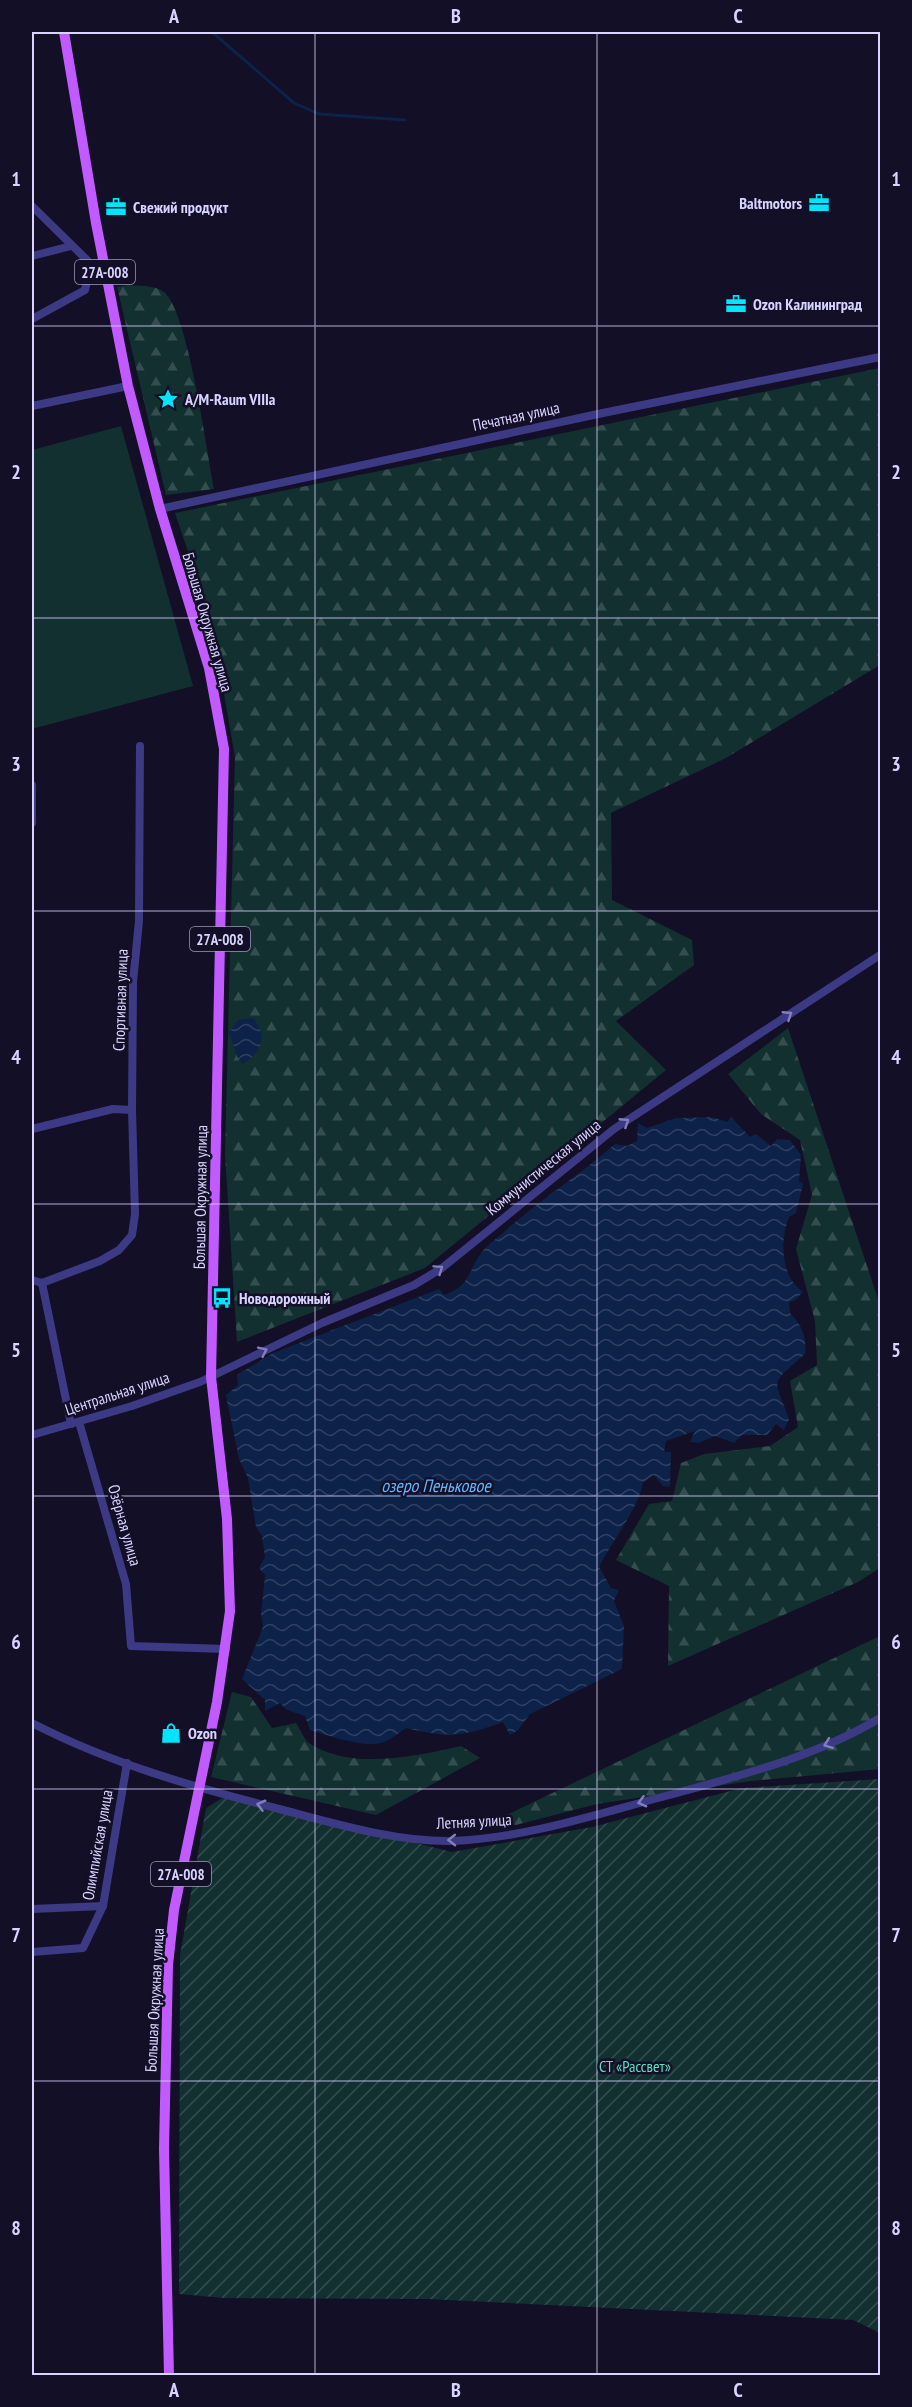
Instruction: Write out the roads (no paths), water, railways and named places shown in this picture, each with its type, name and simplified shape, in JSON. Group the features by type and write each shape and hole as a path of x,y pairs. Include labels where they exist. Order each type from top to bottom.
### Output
{"main road":[{"name":"Большая Окружная улица","path":"64,32 103,262 128,386 160,509 209,668 224,749 211,1377 231,1571 226,1649 174,1911 168,1965 164,2150 169,2376"}],"street":[{"path":"32,206 91,264"},
{"path":"32,256 71,246"},
{"path":"91,264 103,262"},
{"path":"32,319 85,290 91,264"},
{"name":"Печатная улица","path":"160,509 598,414 880,357"},
{"path":"32,406 128,386"},
{"name":"Спортивная улица","path":"42,1283 75,1272 119,1250 132,1235 135,1214 132,1110 133,982 139,921 140,746"},
{"path":"32,785 32,823"},
{"name":"Коммунистическая улица","path":"211,1377 322,1323 414,1285 442,1268 614,1130 880,955"},
{"path":"32,1129 113,1109 132,1110"},
{"path":"32,1280 42,1283"},
{"name":"Озёрная улица","path":"42,1283 75,1423 126,1584 129,1639 134,1647 226,1649"},
{"name":"Центральная улица","path":"32,1435 75,1423 211,1377"},
{"name":"Летняя улица","path":"32,1723 75,1745 198,1788 366,1832 450,1841 526,1833 744,1774 853,1735 880,1718"},
{"name":"Олимпийская улица","path":"32,1952 83,1948 103,1906 128,1763"},
{"path":"32,1909 103,1906"}],"water":[{"path":"253,1018 261,1032 261,1044 243,1064 228,1034 238,1020"},
{"name":"озеро Пеньковое","path":"712,1117 727,1122 731,1117 750,1137 756,1134 771,1146 777,1139 790,1140 801,1155 799,1181 803,1184 796,1213 789,1217 786,1226 783,1247 790,1277 803,1292 795,1300 789,1302 790,1313 801,1327 805,1354 785,1372 777,1383 789,1419 784,1430 776,1424 767,1435 742,1435 734,1443 715,1436 699,1443 690,1442 695,1431 666,1441 664,1452 671,1452 670,1487 663,1486 654,1475 643,1483 630,1515 599,1567 611,1588 619,1590 614,1601 624,1626 622,1669 530,1714 518,1730 510,1735 503,1722 476,1731 455,1734 406,1728 384,1742 368,1744 343,1740 310,1730 305,1716 287,1710 280,1703 265,1711 265,1700 242,1679 263,1627 261,1614 265,1575 259,1568 265,1557 262,1536 256,1527 248,1478 239,1459 226,1395 238,1385 237,1375 273,1353 439,1289 444,1295 453,1291 468,1277 484,1249 519,1219 615,1144 627,1146 637,1141 638,1123 647,1128 676,1118"}],"waterway":[{"path":"212,32 294,103 319,114 405,120"}],"place":[{"name":"Baltmotors","path":"819,203"},
{"name":"Свежий продукт","path":"116,207"},
{"name":"Ozon Калининград","path":"736,304"},
{"name":"A/M-Raum VIIIa","path":"168,399"},
{"name":"Новодорожный","path":"222,1298"},
{"name":"Ozon","path":"171,1733"}],"park label":[{"name":"СТ «Рассвет»","path":"635,2066"}]}
